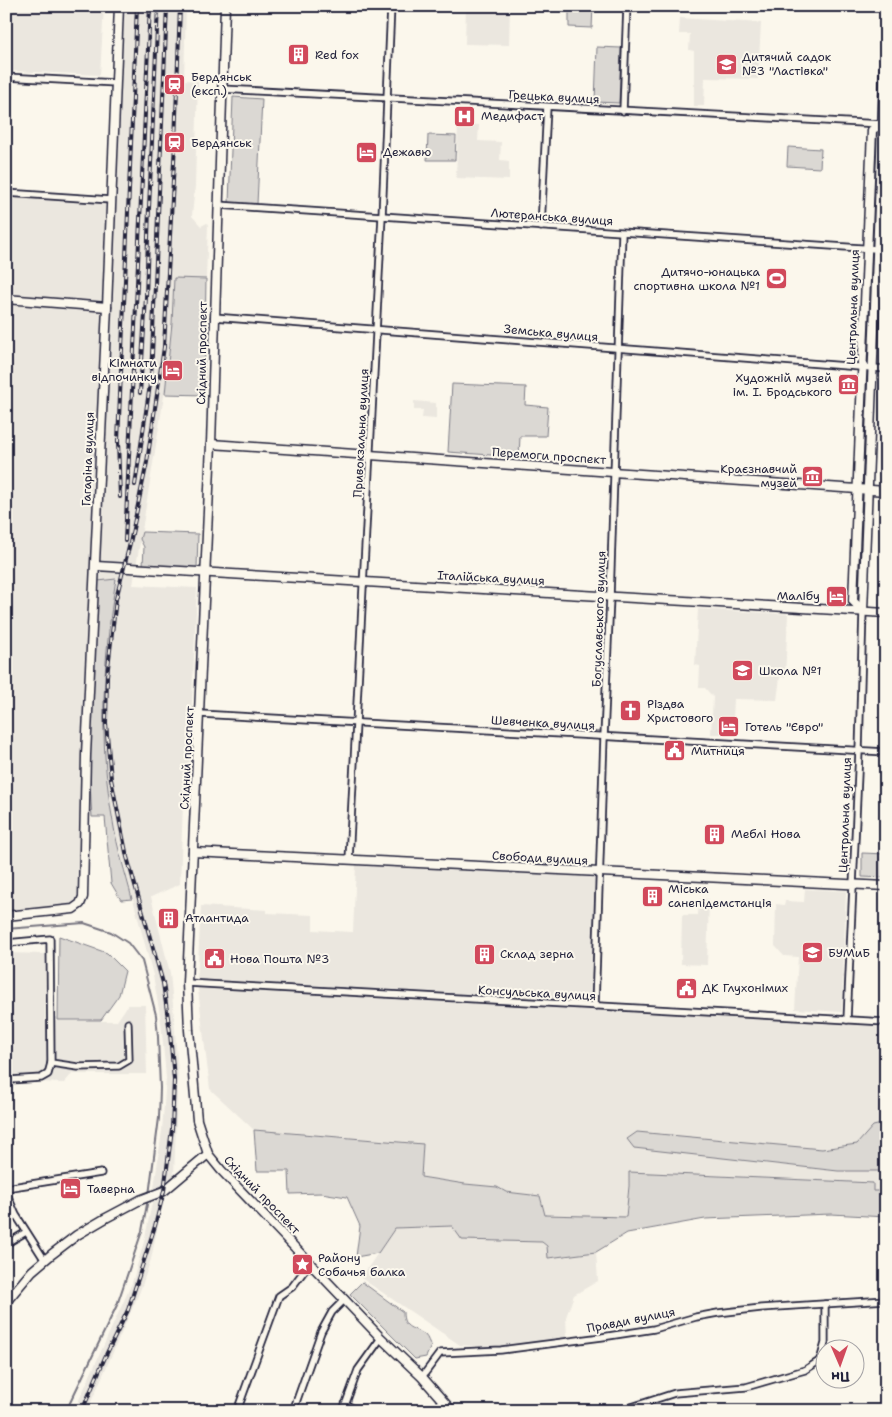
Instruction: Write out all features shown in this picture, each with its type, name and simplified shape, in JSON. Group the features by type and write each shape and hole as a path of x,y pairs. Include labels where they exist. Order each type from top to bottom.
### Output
{"main road":[{"name":"Гагаріна вулиця","path":"6,916 73,909 80,904 83,897 86,755 96,566 119,6"},
{"name":"Східний проспект","path":"225,6 206,573 187,983 197,1120 208,1154 221,1170 346,1299 381,1338 422,1377 452,1411"},
{"name":"Центральна вулиця","path":"863,611 886,28"},
{"name":"Центральна вулиця","path":"863,611 853,601 862,367 872,130 883,124"},
{"name":"Лютеранська вулиця","path":"876,249 886,249"},
{"path":"6,299 107,307"},
{"name":"Перемоги проспект","path":"211,444 886,491"},
{"name":"Італійська вулиця","path":"96,566 886,612"},
{"name":"Свободи вулиця","path":"193,852 886,886"},
{"path":"6,1302 22,1282 44,1260 77,1235 140,1200 160,1193 208,1154"}],"street":[{"name":"Привокзальна вулиця","path":"349,860 382,216 390,6"},
{"path":"623,110 627,6"},
{"path":"6,77 116,83"},
{"name":"Грецька вулиця","path":"222,89 883,124"},
{"path":"541,227 547,106"},
{"path":"6,193 112,200"},
{"name":"Лютеранська вулиця","path":"218,205 876,249"},
{"name":"Богуславського вулиця","path":"595,1006 622,233"},
{"name":"Земська вулиця","path":"214,317 886,369"},
{"name":"Центральна вулиця","path":"847,1020 863,611"},
{"name":"Шевченка вулиця","path":"200,714 886,752"},
{"path":"6,943 50,939 51,1063 48,1074 41,1078 10,1080 6,1083"},
{"name":"Консульська вулиця","path":"187,983 886,1022"},
{"path":"51,1063 78,1067 119,1066 129,1060 128,1023"},
{"path":"44,1260 26,1232 6,1190 101,1173"},
{"path":"6,1244 26,1232"},
{"path":"238,1410 279,1296 292,1287 310,1262"},
{"path":"293,1411 321,1332 332,1312 346,1299"},
{"name":"Правди вулиця","path":"422,1377 440,1353 501,1350 654,1329 718,1313 762,1308 886,1300"},
{"path":"619,1411 675,1393 746,1387 805,1370 819,1361 821,1357 825,1343 826,1304"},
{"path":"343,1411 358,1370 381,1338"},
{"path":"647,1403 647,1411"},
{"path":"345,1404 357,1411"}],"shaded area":[{"path":"6,6 104,6 100,75 10,71 12,18 6,18"},
{"path":"123,6 186,6 184,80 198,81 195,186 192,216 201,226 207,223 208,225 206,279 174,279 167,378 133,585 197,588 189,776 184,776 180,884 151,897 170,973 173,1005 178,1073 174,1179 167,1179 151,1259 140,1291 87,1411 74,1411 132,1283 144,1242 152,1203 162,1131 166,1078 161,1021 153,975 113,823 106,780 103,724 107,639 116,580 98,581"},
{"path":"466,6 510,6 509,45 465,44"},
{"path":"569,6 593,6 592,28 569,27"},
{"name":"Дитячий садок №3 \"Ластівка\"","path":"680,18 761,23 758,79 705,78 704,106 694,106 694,51 689,50 690,34 679,34"},
{"path":"597,47 621,48 619,103 595,102"},
{"path":"233,97 262,99 257,204 229,203"},
{"path":"458,124 479,125 478,141 501,142 500,160 509,161 509,180 456,178"},
{"path":"428,135 456,136 455,160 427,160"},
{"path":"788,147 821,149 820,168 787,166"},
{"path":"6,193 108,200 82,755 79,898 72,907 6,914"},
{"path":"174,278 206,279 204,395 165,394"},
{"path":"452,384 526,387 525,405 548,407 546,436 520,436 519,457 448,452"},
{"path":"414,401 436,403 436,419 422,418 423,410 414,410"},
{"path":"142,532 198,534 197,568 143,565 144,547 140,539"},
{"path":"116,579 105,670 104,731 108,792 113,822 132,899 121,900 111,883 105,817 92,817 90,787 91,699 98,581"},
{"name":"Школа №1","path":"698,609 788,614 785,677 780,677 777,700 734,699 733,719 722,718 721,734 711,734 713,697 705,688 699,688 700,666 695,665"},
{"path":"862,853 886,854 886,878 862,877"},
{"path":"356,865 598,874 594,1009 886,1025 886,1191 873,1191 873,1183 629,1172 626,1217 544,1215 540,1196 506,1192 497,1187 421,1177 423,1144 254,1130 210,1089 197,981 201,906 267,910 267,913 313,915 313,930 353,932"},
{"name":"БУМиБ","path":"805,889 846,891 842,1012 795,1009 798,957 784,956 775,946 776,904 784,905 785,901 804,902"},
{"path":"699,899 709,899 707,965 681,964 682,915 698,915"},
{"path":"59,936 107,953 125,971 119,995 101,1020 58,1020"},
{"path":"6,953 45,954 45,1021 117,1021 128,1005 145,1005 147,1074 72,1074 64,1083 6,1081"},
{"path":"886,1123 886,1171 838,1171 634,1148 627,1139 637,1132 822,1149 857,1144 873,1126"},
{"path":"254,1130 423,1144 421,1177 497,1187 506,1192 540,1196 545,1215 626,1217 629,1172 873,1183 873,1191 886,1191 886,1217 831,1214 705,1219 627,1233 596,1252 548,1258 547,1246 542,1242 462,1240 452,1226 395,1228 378,1253 356,1257 360,1226 347,1197 321,1193 290,1194 289,1171 257,1171"},
{"path":"453,1226 462,1240 542,1242 547,1246 548,1258 596,1252 598,1281 574,1295 566,1317 567,1339 493,1348 460,1345 361,1278 395,1228"},
{"path":"362,1282 403,1312 403,1318 407,1325 426,1336 431,1346 426,1357 415,1359 350,1294"}],"waterway":[{"path":"6,929 84,923 111,932 128,943 142,961 156,1015 160,1088 159,1118 149,1195"},
{"path":"66,1411 117,1305 142,1231 148,1199"}],"railway":[{"path":"120,497 118,441 137,6"},
{"path":"125,541 150,6"},
{"path":"140,393 146,297 158,6"},
{"path":"135,485 151,378 167,6"},
{"path":"82,1411 128,1310 155,1226 164,1191 172,1129 174,1080 163,983 127,857 111,779 106,723 107,676 116,599 147,462 164,347 180,6"}],"place":[{"name":"Red fox","path":"299,55"},
{"name":"Дитячий садок №3 \"Ластівка\"","path":"726,64"},
{"name":"Бердянськ (експ.)","path":"175,84"},
{"name":"Медифаст","path":"465,116"},
{"name":"Бердянськ","path":"175,143"},
{"name":"Дежавю","path":"367,152"},
{"name":"Дитячо-юнацька спортивна школа №1","path":"776,279"},
{"name":"Кімнати відпочинку","path":"173,370"},
{"name":"Художній музей ім. І. Бродського","path":"848,385"},
{"name":"Краєзнавчий музей","path":"813,476"},
{"name":"Малібу","path":"836,596"},
{"name":"Школа №1","path":"743,671"},
{"name":"Різдва Христового","path":"631,711"},
{"name":"Готель \"Євро\"","path":"729,727"},
{"name":"Митниця","path":"675,751"},
{"name":"Меблі Нова","path":"715,834"},
{"name":"Міська санепідемстанція","path":"652,896"},
{"name":"Атлантида","path":"169,918"},
{"name":"БУМиБ","path":"812,953"},
{"name":"Склад зерна","path":"484,954"},
{"name":"Нова Пошта №3","path":"214,959"},
{"name":"ДК Глухонімих","path":"686,988"},
{"name":"Таверна","path":"71,1189"},
{"name":"Району Собачья балка","path":"302,1265"}]}
